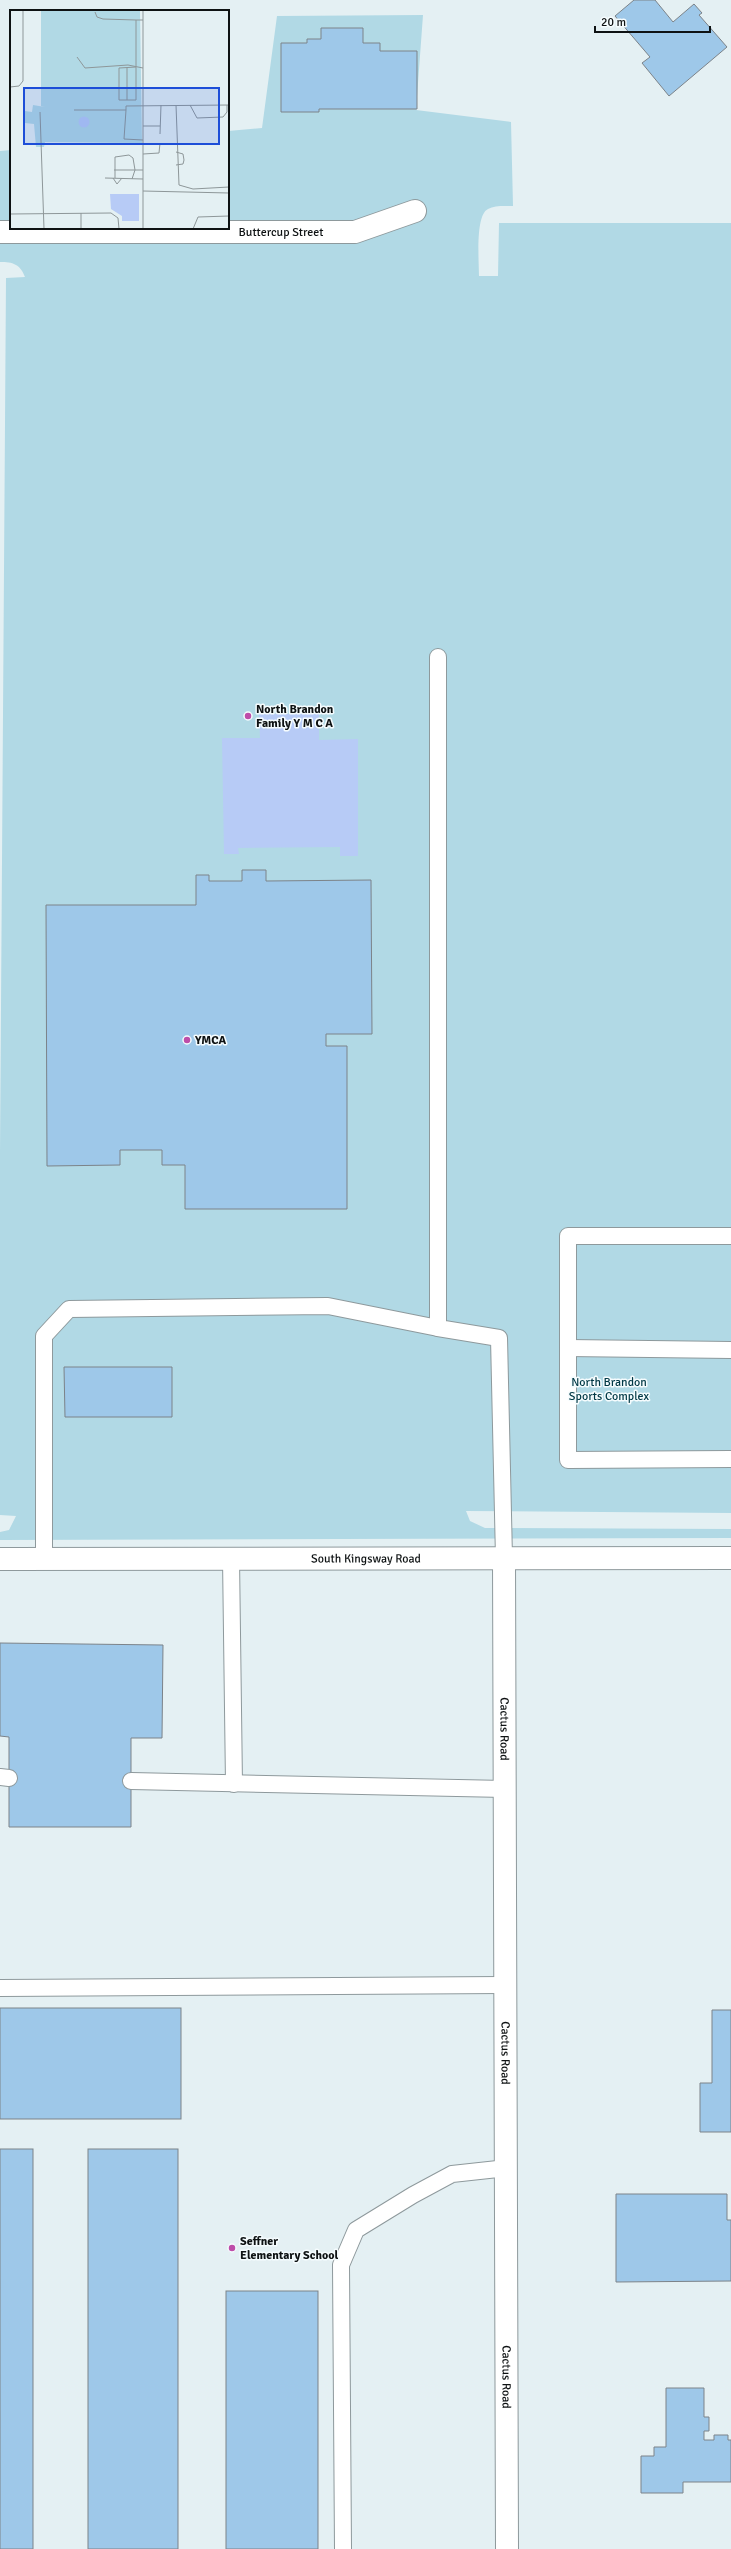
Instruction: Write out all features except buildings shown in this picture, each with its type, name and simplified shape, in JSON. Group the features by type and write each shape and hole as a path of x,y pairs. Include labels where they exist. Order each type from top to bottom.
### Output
{"street":[{"name":"Buttercup Street","path":"0,232 355,232 415,211"},
{"name":"Cactus Road","path":"504,1558 504,1985 507,2168 507,2549"},
{"name":"South Kingsway Road","path":"0,1559 731,1558"}],"lane":[{"path":"438,657 438,1328"},
{"path":"731,1236 568,1236 568,1460 731,1459"},
{"path":"44,1559 44,1336 68,1309 328,1306 438,1328 499,1338 504,1558"},
{"path":"568,1348 731,1350"},
{"path":"231,1558 234,1784"},
{"path":"131,1781 505,1789"},
{"path":"0,1988 504,1985"},
{"path":"343,2549 341,2265 356,2230 413,2195 452,2174 507,2168"}],"green space":[{"name":"North Brandon Family Y M C A","path":"423,15 416,110 511,122 513,206 494,207 488,209 484,213 479,229 479,276 498,276 499,223 731,223 731,1513 466,1511 470,1521 485,1528 731,1529 731,1538 0,1540 0,1532 9,1530 16,1516 0,1515 0,1154 6,278 25,277 21,269 16,265 12,263 0,262 0,151 10,150 10,229 229,229 229,131 262,128 277,16"}],"shaded area":[{"path":"259,714 319,714 319,740 358,739 358,856 340,856 340,847 238,848 239,854 224,854 222,738 260,738"}],"place":[{"name":"North Brandon Family Y M C A","path":"248,716"},
{"name":"YMCA","path":"187,1040"},
{"name":"Seffner Elementary School","path":"232,2248"}],"park label":[{"name":"North Brandon Sports Complex","path":"609,1389"}]}
